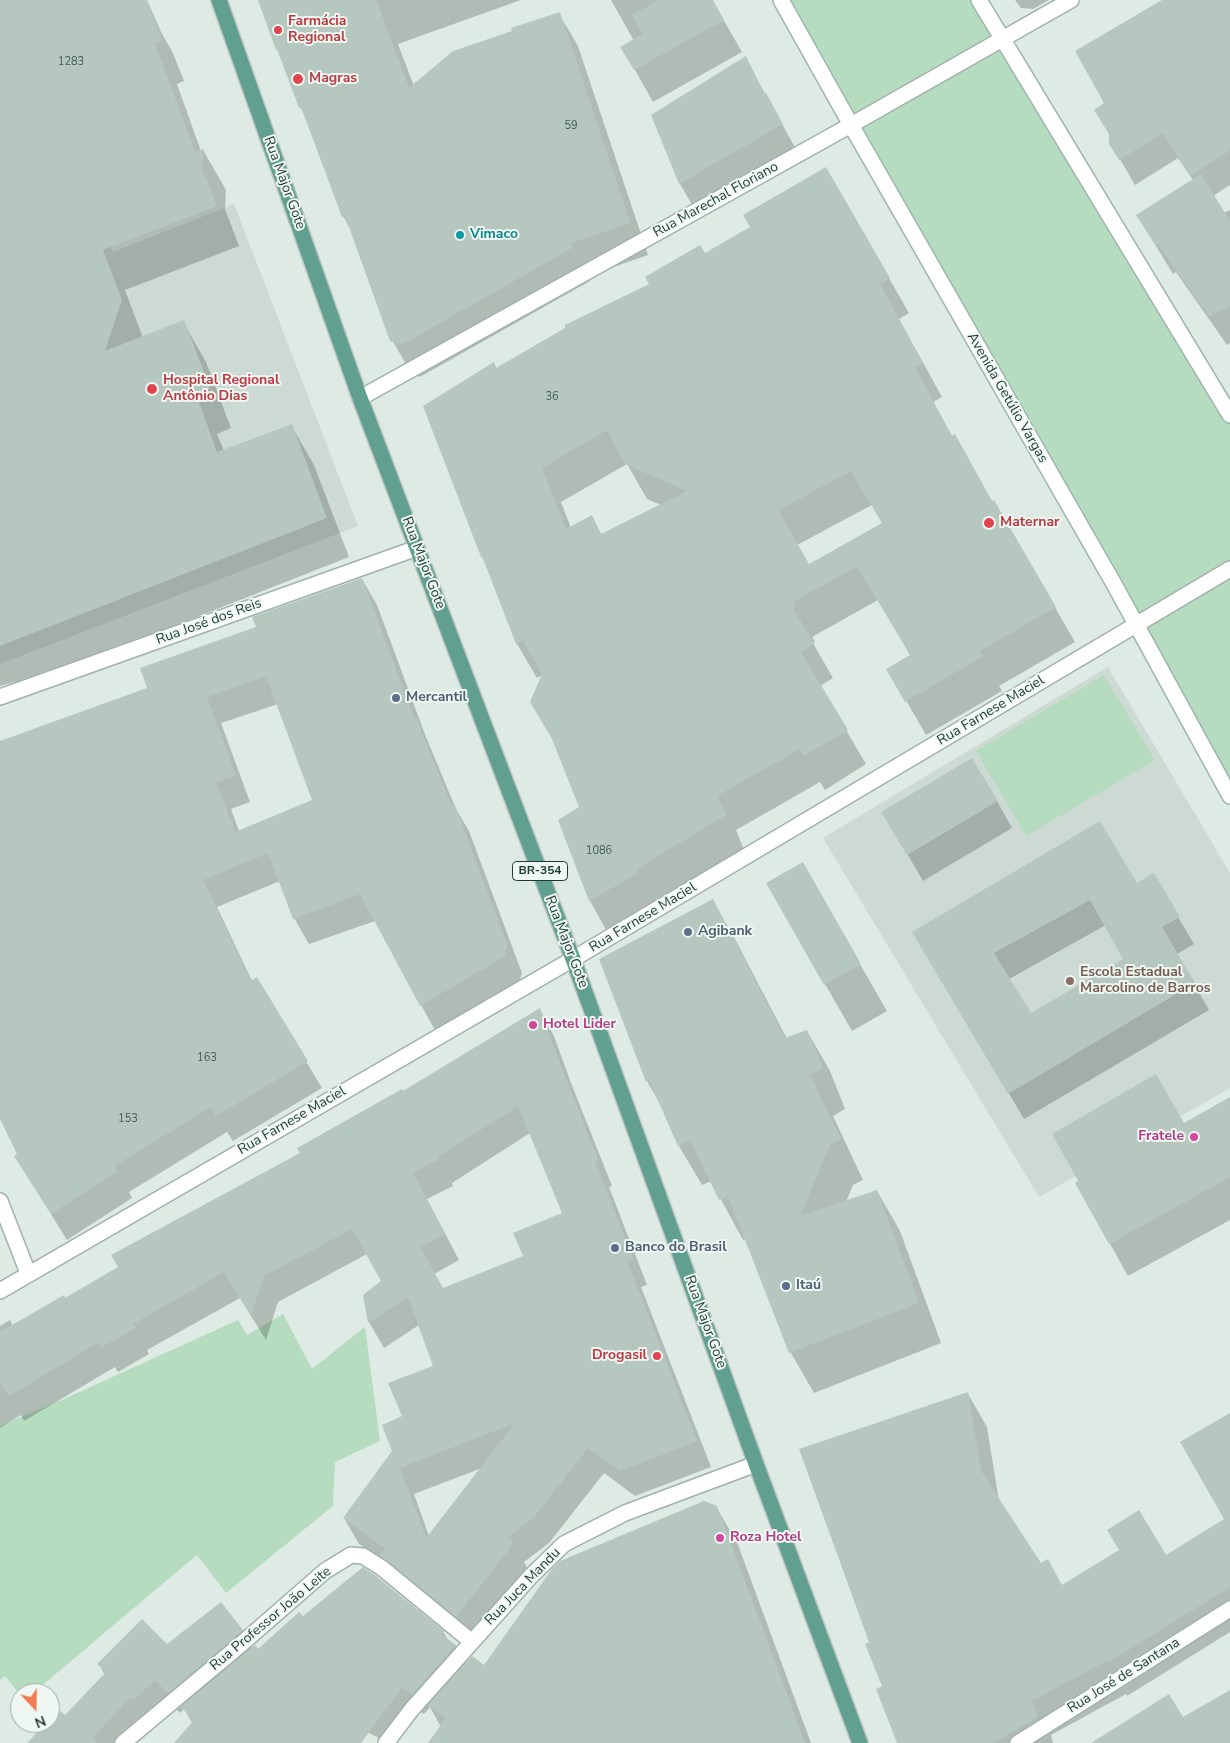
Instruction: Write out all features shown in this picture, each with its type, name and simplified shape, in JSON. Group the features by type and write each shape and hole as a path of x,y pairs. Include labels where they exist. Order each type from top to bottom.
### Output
{"main road":[{"name":"Rua Major Gote","path":"219,0 360,398 573,959 756,1464 860,1743"}],"street":[{"name":"Avenida Getúlio Vargas","path":"781,0 1136,625 1230,796"},
{"path":"979,0 1230,414"},
{"name":"Rua Marechal Floriano","path":"360,398 851,125 1071,0"},
{"name":"Rua José dos Reis","path":"0,697 417,548"},
{"name":"Rua Farnese Maciel","path":"0,1291 28,1273 573,959 1230,569"},
{"path":"0,1201 28,1273"},
{"name":"Rua Juca Mandu","path":"386,1743 412,1709 531,1576 564,1544 625,1513 756,1464"},
{"name":"Rua Professor João Leite","path":"123,1743 239,1646 324,1571 351,1555 363,1556 382,1568 472,1642"},
{"name":"Rua José de Santana","path":"1018,1743 1230,1609"}],"shaded area":[{"name":"Hospital Regional Antônio Dias","path":"234,204 358,526 0,664 0,249 98,212 113,252"},
{"name":"Escola Estadual Marcolino de Barros","path":"1108,667 1230,873 1230,1088 1039,1197 823,838"}],"green space":[{"path":"781,0 979,0 1230,415 1230,796"},
{"path":"1104,675 1155,760 1026,836 976,751"},
{"path":"283,1314 312,1369 365,1327 380,1441 335,1462 333,1506 226,1593 197,1555 45,1683 11,1683 5,1676 0,1680 0,1426 238,1320 247,1335"}],"building":[{"name":"Hospital Regional Antônio Dias","path":"0,0 147,0 162,41 155,44 195,152 204,149 202,169 217,206 103,250 122,300 105,351 184,320 210,388 196,394 217,452 292,424 327,518 0,646"},
{"path":"258,0 376,0 409,88 453,51 512,31 511,28 560,12 630,223 571,243 572,248 401,345 390,341 345,216 342,217"},
{"path":"659,0 713,0 724,20 634,70 620,47 643,34 632,15"},
{"path":"1162,0 1230,0 1230,150 1190,176 1163,133 1119,160 1109,144 1109,134 1094,110 1104,103 1075,51"},
{"path":"746,56 764,93 766,93 783,124 679,184 651,115"},
{"path":"826,167 890,278 880,284 923,363 915,367 952,436 955,434 992,501 994,500 1056,607 980,651 983,656 905,702 886,669 910,655 857,566 793,602 796,607 793,609 814,643 801,652 848,730 804,756 800,749 717,796 726,815 636,869 638,873 589,901 558,820 579,807 552,739 530,702 542,674 523,641 516,644 423,406 494,362 496,368 565,328 565,325 649,284 645,277 700,245 705,253 750,227 743,215","holes":["607,430 625,464 687,491 601,534 592,515 566,529 542,468","851,471 882,523 809,564 778,510"]},
{"path":"1201,174 1230,221 1230,307 1209,316 1158,244 1156,246 1136,215"},
{"path":"362,578 414,718 416,718 451,805 454,803 507,945 505,956 420,1006 360,894 293,919 268,853 203,880 251,981 257,977 308,1061 216,1116 211,1107 114,1166 118,1171 51,1214 14,1156 17,1154 0,1119 0,741 147,688 140,668 256,627 252,617","holes":["266,676 312,800 235,832 216,782 236,776 207,697"]},
{"path":"972,758 998,801 907,855 881,812"},
{"path":"1100,821 1137,883 1154,873 1180,917 1162,927 1195,983 1008,1094 912,932","holes":["1090,900 1123,959 1031,1013 994,953"]},
{"path":"803,862 861,964 824,985 766,883"},
{"path":"713,899 785,1038 807,1030 823,1068 810,1075 841,1139 830,1145 800,1216 877,1190 919,1303 789,1353 728,1196 719,1200 690,1140 678,1146 649,1080 646,1082 599,959"},
{"path":"540,1008 598,1160 595,1161 633,1259 627,1261 697,1441 620,1471 588,1448 534,1517 508,1537 514,1543 456,1617 379,1555 386,1549 343,1518 392,1451 382,1425 402,1416 388,1383 433,1366 408,1297 368,1323 363,1295 381,1281 352,1229 264,1276 251,1316 224,1272 133,1324 136,1328 102,1347 99,1342 9,1396 0,1382 0,1332 64,1295 65,1298 118,1267 111,1255 300,1153 297,1148 402,1089 403,1091","holes":["518,1106 562,1213 513,1233 523,1256 443,1288 420,1247 445,1234 413,1173 439,1159 438,1157","515,1423 426,1538 400,1468"]},
{"name":"Fratele","path":"1156,1074 1184,1123 1230,1097 1230,1177 1109,1244 1075,1183 1078,1181 1052,1134"},
{"path":"968,1392 981,1471 1041,1563 1048,1559 1062,1585 1119,1550 1107,1530 1139,1510 1166,1555 1224,1519 1180,1442 1230,1413 1230,1587 1107,1663 1106,1661 1032,1701 1038,1717 993,1743 897,1743 876,1689 882,1686 865,1644 869,1642 799,1449"},
{"path":"704,1501 717,1506 805,1743 428,1743 446,1718 428,1705 472,1656 484,1665 552,1569 560,1561"},
{"path":"363,1567 444,1631 442,1635 456,1645 412,1694 402,1687 361,1743 174,1743 194,1720 181,1707 255,1645 258,1649 299,1612 303,1616"},
{"path":"221,1602 243,1630 168,1693 155,1680 134,1700 131,1697 92,1738 98,1743 27,1743 36,1733 60,1733 60,1711 65,1715 106,1672 97,1664 142,1619 167,1644"},
{"path":"1230,1690 1230,1743 1091,1743 1169,1694 1183,1717"}],"place":[{"name":"Farmácia Regional","path":"278,30"},
{"name":"Magras","path":"298,79"},
{"name":"Vimaco","path":"460,235"},
{"name":"Hospital Regional Antônio Dias","path":"152,389"},
{"name":"Maternar","path":"989,523"},
{"name":"Mercantil","path":"396,698"},
{"name":"Agibank","path":"688,932"},
{"name":"Escola Estadual Marcolino de Barros","path":"1070,981"},
{"name":"Hotel Lider","path":"533,1025"},
{"name":"Fratele","path":"1194,1137"},
{"name":"Banco do Brasil","path":"615,1248"},
{"name":"Itaú","path":"786,1286"},
{"name":"Drogasil","path":"657,1356"},
{"name":"Roza Hotel","path":"720,1538"}]}
